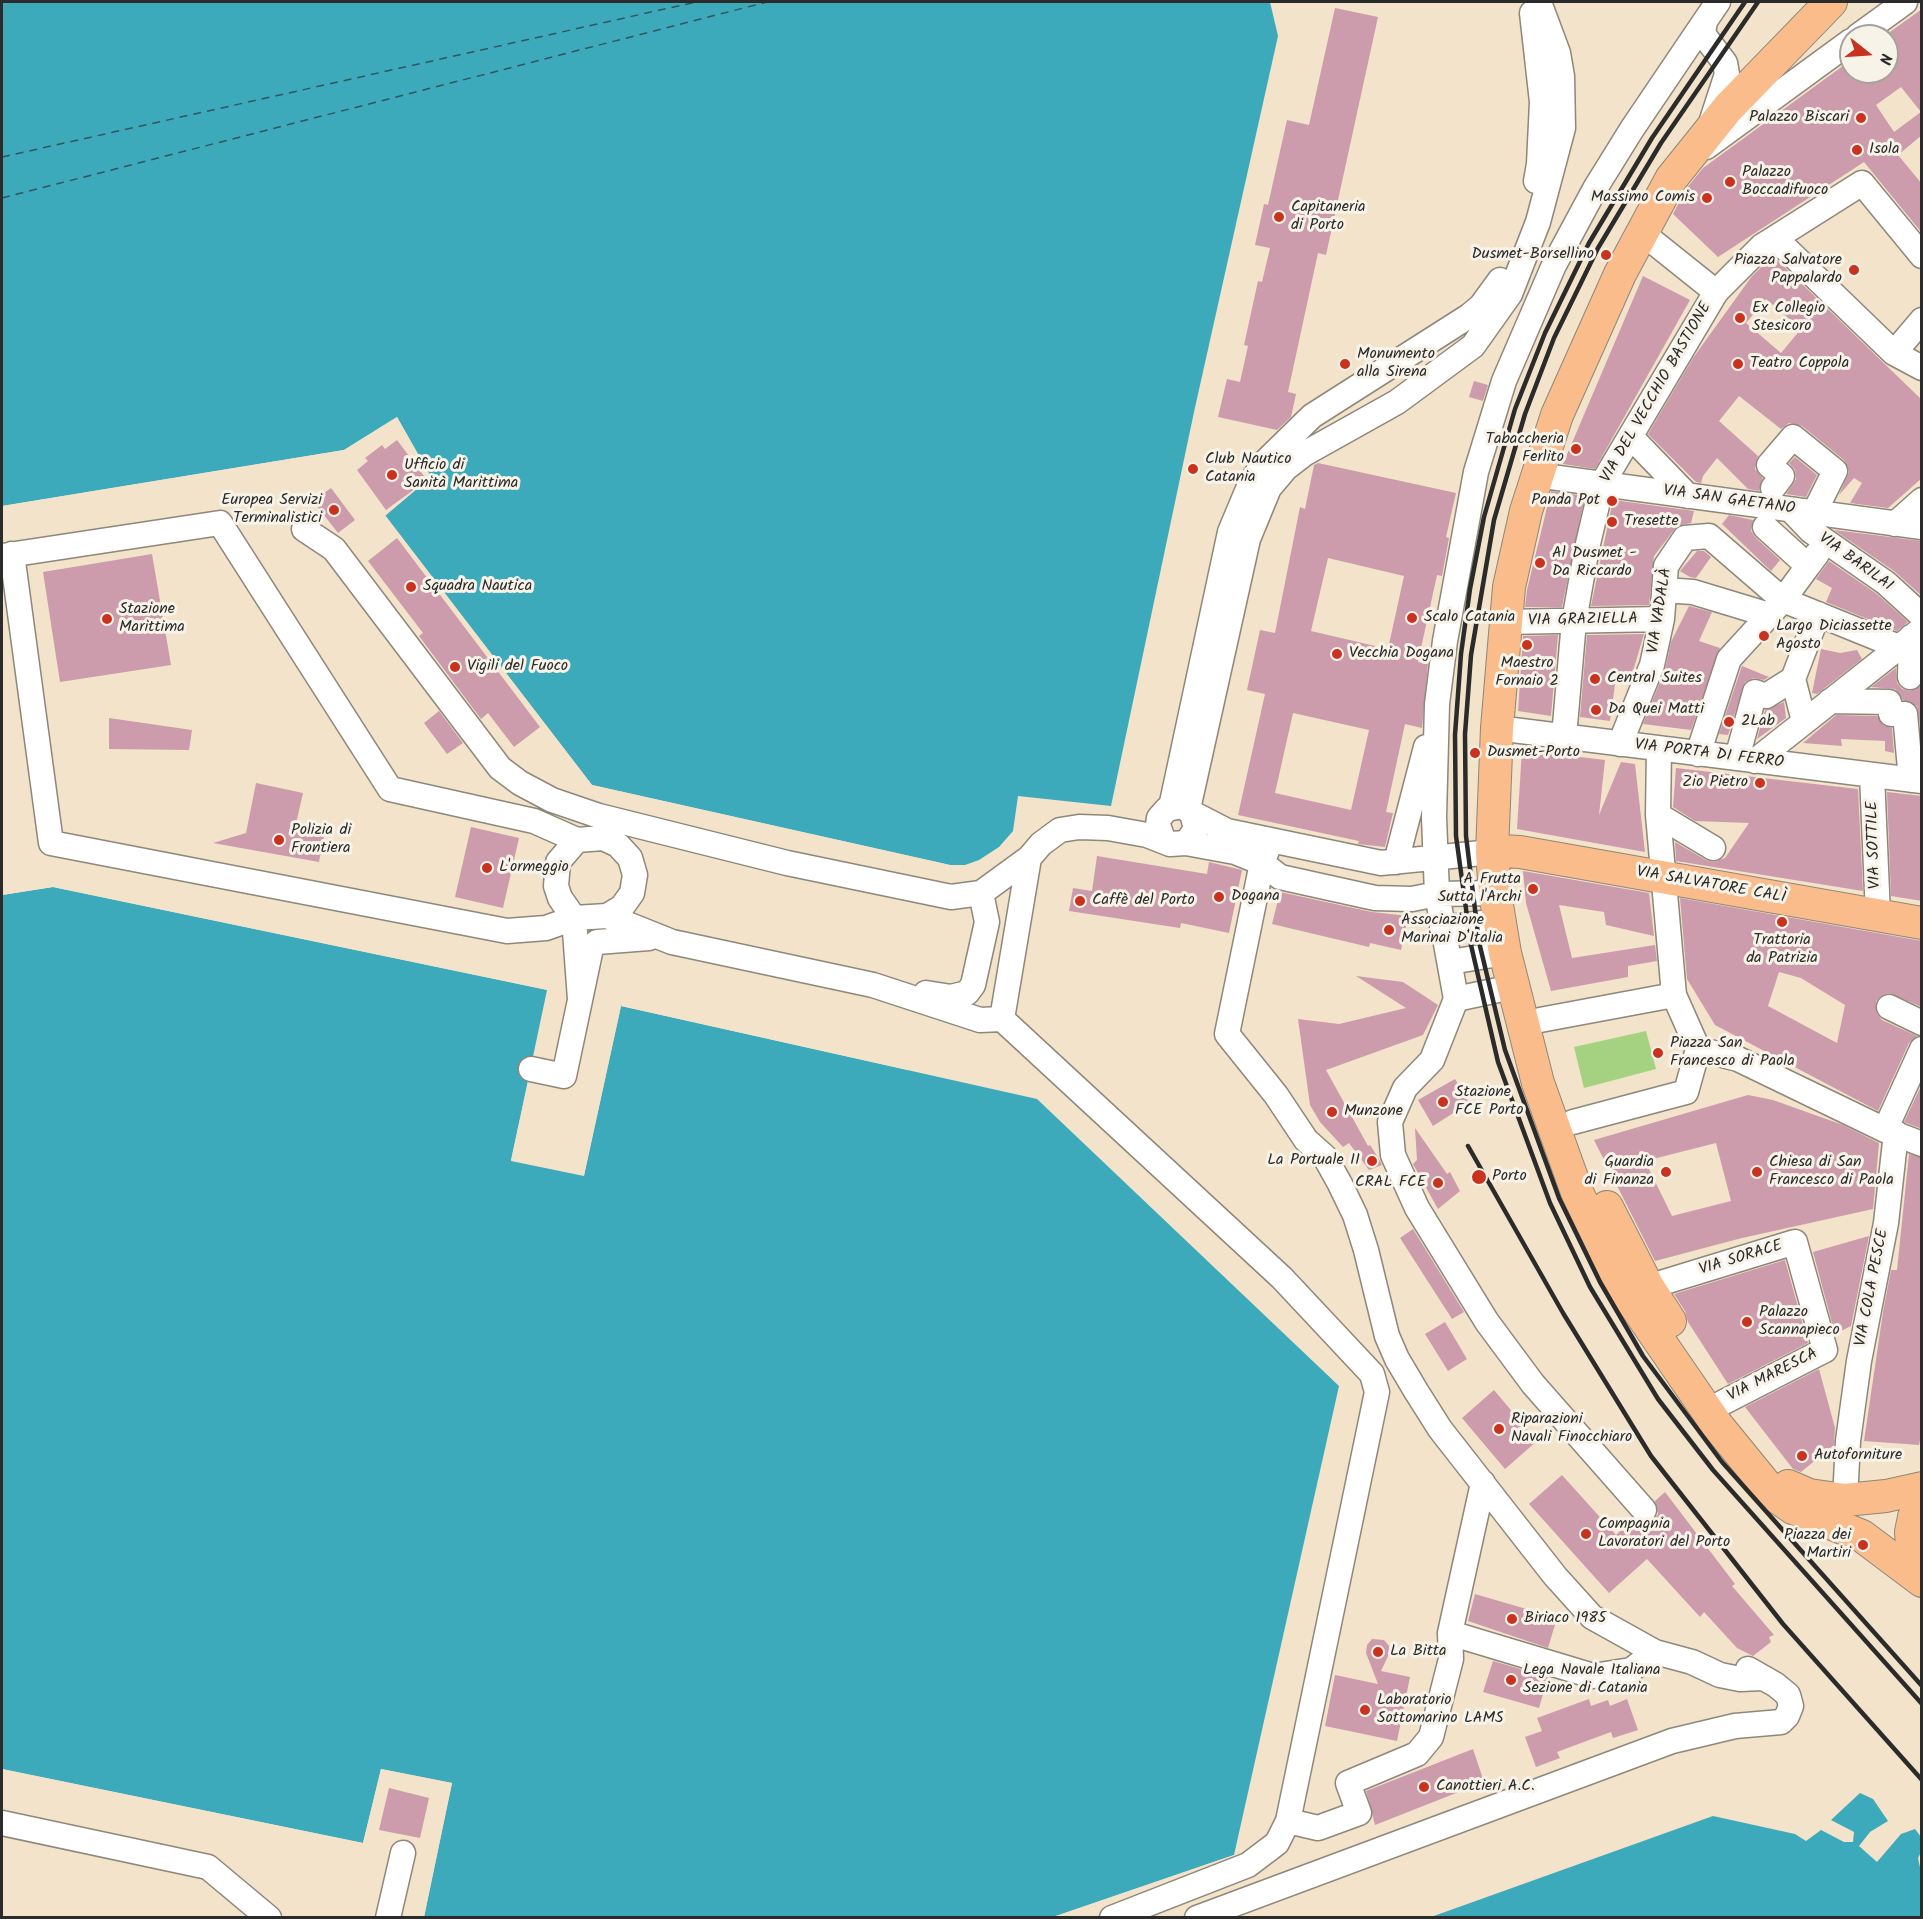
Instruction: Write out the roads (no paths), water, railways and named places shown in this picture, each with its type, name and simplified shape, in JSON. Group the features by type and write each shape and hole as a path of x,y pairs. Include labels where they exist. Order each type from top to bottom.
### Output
{"main road":[{"path":"1831,2 1813,14 1708,131 1671,178 1641,232 1557,415 1536,475 1516,551 1504,622 1494,817 1497,907 1512,987 1538,1083 1577,1192 1623,1288 1690,1388 1774,1495 1793,1508 1862,1536 1922,1581"},
{"path":"1496,852 1540,1020 1572,1122 1599,1189 1648,1287 1722,1402 1786,1485 1809,1495 1845,1500 1886,1496 1922,1488"},
{"name":"VIA SALVATORE CALÌ","path":"1496,852 1521,852 1922,923"},
{"path":"1922,1502 1914,1517 1911,1532 1912,1546 1922,1569"}],"street":[{"path":"1179,810 1230,532 1251,482 1264,463 1312,416 1432,341 1481,306 1514,255 1527,222 1539,165 1542,131 1540,65 1529,2"},
{"path":"1178,843 1159,833 1158,825 1179,810 1248,539 1269,488 1286,468 1304,454 1397,402 1473,346 1510,294 1538,222 1563,128 1562,76 1558,53 1539,2"},
{"path":"1875,24 1905,2"},
{"path":"1708,131 1727,74 1725,63 1703,33 1712,11"},
{"path":"1644,1510 1533,1384 1486,1322 1417,1208 1393,1155 1390,1122 1405,1089 1432,1060 1456,999 1437,894 1435,859 1437,704 1445,641 1476,472 1504,381 1554,265 1596,187 1712,11"},
{"path":"1671,178 1708,146 1839,50"},
{"name":"VIA DEL VECCHIO BASTIONE","path":"1564,737 1574,621 1587,548 1602,484 1716,292 1768,242 1862,183 1922,256"},
{"path":"1641,232 1716,292"},
{"path":"1768,242 1907,360 1922,382"},
{"path":"1907,360 1922,320"},
{"path":"1631,437 1688,496"},
{"path":"1773,488 1782,476 1769,465 1793,437 1835,471 1803,511"},
{"name":"VIA SAN GAETANO","path":"1536,475 1922,527"},
{"path":"1895,524 1922,500"},
{"name":"VIA BARILAI","path":"1803,511 1811,531 1886,583 1913,632"},
{"path":"571,846 534,821 390,789 220,523 7,555 51,843 507,931 546,928 574,918 607,916 660,938 734,957 873,985 951,997 967,993 973,985 980,965 987,922 981,893"},
{"path":"1765,527 1808,566"},
{"path":"304,530 334,549 500,768 520,783 552,800 599,816 742,851 951,897 981,893 1029,858 1041,844 1060,830 1078,827 1108,828 1235,852 1267,852 1381,863 1496,852"},
{"name":"VIA VADALÀ","path":"1620,744 1652,664 1662,619 1666,566 1685,538 1709,536 1764,585 1776,607"},
{"path":"1698,754 1730,659 1776,607 1826,542"},
{"path":"1664,590 1693,592 1913,632"},
{"path":"1746,760 1755,692 1766,696 1793,679 1825,617"},
{"name":"VIA GRAZIELLA","path":"1504,622 1662,619"},
{"path":"1910,677 1913,632"},
{"path":"1746,760 1804,722 1913,632"},
{"path":"1793,679 1804,722"},
{"path":"1830,701 1889,702 1891,714 1905,714 1916,781"},
{"path":"1396,862 1437,704"},
{"name":"VIA PORTA DI FERRO","path":"1497,728 1916,781"},
{"path":"1572,1122 1686,1092 1698,1049 1674,995 1658,816 1659,749"},
{"name":"VIA SOTTILE","path":"1872,775 1878,915"},
{"path":"552,800 571,846"},
{"path":"1178,843 1196,829 1179,810"},
{"path":"1108,828 1179,810 1267,852 1280,877 1375,898 1412,899 1437,894 1497,907"},
{"path":"1658,816 1713,848"},
{"path":"507,931 538,914 551,900 556,886 558,862 571,846 603,838 618,845 630,858 635,875 632,893 622,907 607,916"},
{"path":"618,845 659,842 742,851"},
{"path":"1197,1917 1672,1741 1736,1726 1781,1722 1788,1716 1791,1706 1788,1695 1776,1685 1762,1678 1740,1679 1720,1675 1692,1662 1654,1652 1592,1617 1555,1576 1434,1420 1397,1359 1388,1335 1363,1241 1340,1184 1325,1157 1306,1140 1276,1095 1227,1034 1267,852"},
{"path":"1002,1019 1029,858"},
{"path":"556,886 574,918 580,999"},
{"path":"1442,928 1497,907"},
{"path":"531,1069 564,1076 586,960 591,948 597,942 660,938"},
{"path":"1450,962 1505,953"},
{"path":"873,985 980,1020 1002,1019 1282,1278 1372,1374 1377,1392 1288,1821 1278,1843 1248,1865 1112,1917"},
{"path":"1456,999 1512,987"},
{"path":"1540,1020 1674,995"},
{"path":"1889,1007 1922,1023"},
{"path":"1698,1049 1738,1059 1890,1132 1922,1144"},
{"name":"VIA COLA PESCE","path":"1845,1500 1848,1441 1859,1361 1886,1223 1890,1132 1922,1049"},
{"name":"VIA SORACE","path":"1648,1287 1795,1242 1825,1350"},
{"path":"1372,1374 1388,1335"},
{"path":"1825,1350 1859,1361"},
{"name":"VIA MARESCA","path":"1722,1402 1825,1350"},
{"path":"1288,1821 1318,1828 1359,1813 1348,1784 1417,1754 1431,1737 1451,1659 1450,1633 1483,1483"},
{"path":"1450,1633 1593,1676 1631,1670 1654,1652"},
{"path":"2,1823 208,1867 269,1917"},
{"path":"388,1917 403,1853"}],"water":[{"path":"2,2 1270,2 1278,36 1194,412 1111,806 1018,796 1013,831 999,847 979,860 965,865 950,865 592,785 385,515 431,477 397,417 344,450 2,506"},
{"path":"53,887 548,990 511,1160 584,1175 621,1006 1037,1099 1339,1386 1234,1855 1053,1917 424,1917 452,1783 381,1769 363,1843 2,1769 2,895"},
{"path":"1860,1793 1873,1799 1888,1821 1870,1832 1859,1846 1877,1862 1901,1834 1915,1829 1921,1837 1921,1852 1918,1858 1921,1872 1921,1917 1431,1917 1713,1816 1795,1834 1806,1841 1821,1830 1844,1842 1853,1842 1854,1832 1831,1820"}],"railway":[{"path":"1745,2 1652,138 1589,243 1545,333 1515,409 1484,517 1470,589 1461,654 1455,735 1456,836 1471,945 1498,1062 1550,1203 1590,1287 1658,1399 1713,1470 1922,1704"},
{"path":"1758,2 1661,143 1598,248 1554,338 1525,414 1494,520 1471,655 1465,734 1466,836 1479,942 1505,1050 1559,1198 1600,1282 1643,1356 1722,1462 1922,1686"},
{"path":"1468,1146 1563,1313 1651,1456 1783,1624 1922,1780"}],"place":[{"name":"Palazzo Biscari","path":"1861,118"},
{"name":"Isola","path":"1857,150"},
{"name":"Palazzo Boccadifuoco","path":"1730,182"},
{"name":"Massimo Comis","path":"1707,198"},
{"name":"Capitaneria di Porto","path":"1279,217"},
{"name":"Dusmet-Borsellino","path":"1606,255"},
{"name":"Piazza Salvatore Pappalardo","path":"1854,270"},
{"name":"Ex Collegio Stesicoro","path":"1740,318"},
{"name":"Monumento alla Sirena","path":"1345,364"},
{"name":"Teatro Coppola","path":"1738,364"},
{"name":"Tabaccheria Ferlito","path":"1576,449"},
{"name":"Club Nautico Catania","path":"1193,469"},
{"name":"Ufficio di Sanità Marittima","path":"392,475"},
{"name":"Panda Pot","path":"1612,501"},
{"name":"Europea Servizi Terminalistici","path":"334,510"},
{"name":"Tresette","path":"1612,522"},
{"name":"Al Dusmet - Da Riccardo","path":"1540,563"},
{"name":"Squadra Nautica","path":"411,587"},
{"name":"Scalo Catania","path":"1412,618"},
{"name":"Stazione Marittima","path":"107,619"},
{"name":"Largo Diciassette Agosto","path":"1764,636"},
{"name":"Maestro Fornaio 2","path":"1527,645"},
{"name":"Vecchia Dogana","path":"1337,654"},
{"name":"Vigili del Fuoco","path":"455,667"},
{"name":"Central Suites","path":"1595,679"},
{"name":"Da Quei Matti","path":"1596,710"},
{"name":"2Lab","path":"1729,722"},
{"name":"Dusmet-Porto","path":"1475,753"},
{"name":"Zio Pietro","path":"1760,783"},
{"name":"Polizia di Frontiera","path":"279,840"},
{"name":"L'ormeggio","path":"487,868"},
{"name":"A Frutta Sutta l'Archi","path":"1533,889"},
{"name":"Dogana","path":"1219,897"},
{"name":"Caffè del Porto","path":"1080,901"},
{"name":"Trattoria da Patrizia","path":"1782,922"},
{"name":"Associazione Marinai D'Italia","path":"1389,930"},
{"name":"Piazza San Francesco di Paola","path":"1658,1053"},
{"name":"Stazione FCE Porto","path":"1443,1102"},
{"name":"Munzone","path":"1332,1112"},
{"name":"La Portuale II","path":"1372,1161"},
{"name":"Guardia di Finanza","path":"1666,1172"},
{"name":"Chiesa di San Francesco di Paola","path":"1757,1172"},
{"name":"Porto","path":"1479,1177"},
{"name":"CRAL FCE","path":"1438,1183"},
{"name":"Palazzo Scannapieco","path":"1747,1322"},
{"name":"Riparazioni Navali Finocchiaro","path":"1499,1429"},
{"name":"Autoforniture","path":"1802,1456"},
{"name":"Compagnia Lavoratori del Porto","path":"1586,1534"},
{"name":"Piazza dei Martiri","path":"1863,1545"},
{"name":"Biriaco 1985","path":"1512,1619"},
{"name":"La Bitta","path":"1378,1652"},
{"name":"Lega Navale Italiana Sezione di Catania","path":"1511,1680"},
{"name":"Laboratorio Sottomarino LAMS","path":"1365,1710"},
{"name":"Canottieri A.C.","path":"1424,1787"}]}
